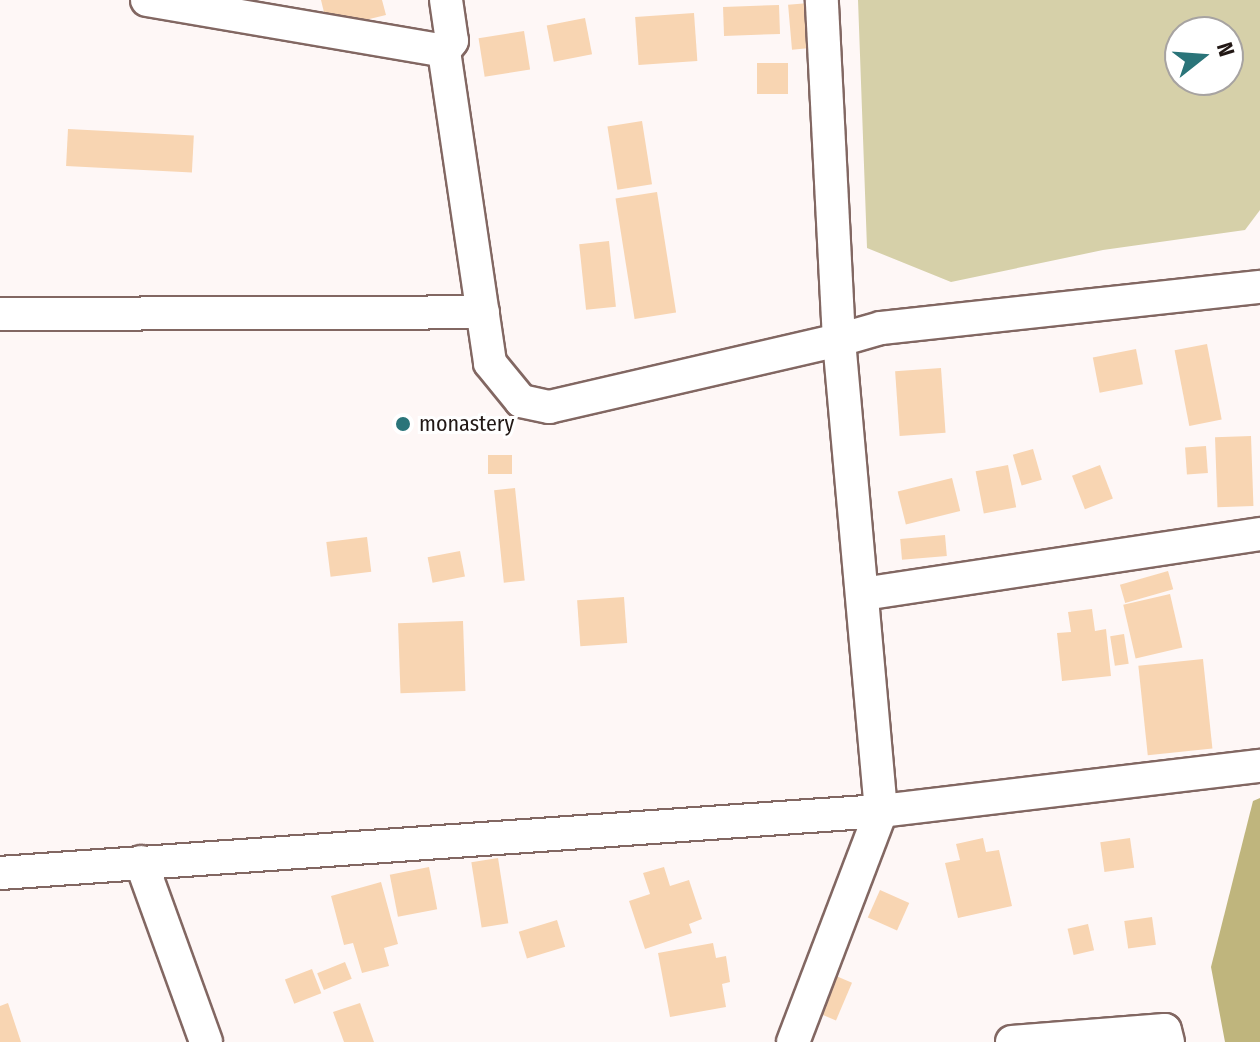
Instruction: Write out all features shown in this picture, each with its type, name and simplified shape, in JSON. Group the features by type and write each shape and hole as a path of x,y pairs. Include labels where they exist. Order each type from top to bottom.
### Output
{"street":[{"path":"147,0 213,6 444,51"},
{"path":"446,0 452,41 444,51 490,363 521,401 549,407 610,397 881,328 1260,287"},
{"path":"793,1042 881,811 839,340 822,0"},
{"path":"0,314 483,312"},
{"path":"863,594 1260,534"},
{"path":"0,873 881,811 1260,766"},
{"path":"141,862 206,1042"},
{"path":"1012,1042 1165,1030 1168,1042"}],"shaded area":[{"path":"858,0 1260,0 1260,210 1245,230 1103,250 951,282 867,248"},
{"path":"1260,798 1260,1042 1225,1042 1211,967 1253,801"}],"building":[{"path":"321,0 382,0 386,15 328,29"},
{"path":"809,3 813,48 792,50 788,5"},
{"path":"779,5 780,34 724,36 723,7"},
{"path":"694,13 697,61 638,65 635,17"},
{"path":"585,18 592,54 554,62 547,25"},
{"path":"524,31 530,70 485,77 479,38"},
{"path":"757,63 788,63 788,94 757,94"},
{"path":"642,121 652,184 617,190 607,126"},
{"path":"68,129 194,136 192,173 66,166"},
{"path":"657,192 676,312 635,319 616,199"},
{"path":"609,241 616,307 586,310 579,244"},
{"path":"1207,344 1222,420 1189,426 1175,350"},
{"path":"1136,349 1143,384 1100,393 1093,357"},
{"path":"941,368 946,433 900,436 895,371"},
{"path":"1251,436 1253,506 1217,507 1215,437"},
{"path":"1206,446 1208,473 1187,474 1185,447"},
{"path":"1033,449 1042,480 1022,486 1013,455"},
{"path":"488,455 512,455 512,474 488,474"},
{"path":"1008,465 1016,507 984,514 976,471"},
{"path":"1100,465 1113,499 1085,509 1072,476"},
{"path":"952,478 960,511 906,525 898,492"},
{"path":"515,488 525,580 504,583 494,490"},
{"path":"945,535 947,556 902,560 900,539"},
{"path":"367,537 371,572 331,577 326,542"},
{"path":"460,551 465,577 433,583 428,557"},
{"path":"1168,571 1173,589 1125,603 1120,585"},
{"path":"1170,594 1182,648 1136,658 1123,605"},
{"path":"624,597 627,643 580,646 577,600"},
{"path":"1092,609 1095,631 1106,629 1111,676 1062,681 1057,633 1071,632 1068,612"},
{"path":"463,621 465,691 400,693 398,623"},
{"path":"1124,634 1129,664 1115,666 1110,636"},
{"path":"1203,659 1212,749 1148,755 1138,666"},
{"path":"983,838 986,852 999,850 1012,906 958,918 945,863 960,860 956,844"},
{"path":"1130,838 1134,868 1104,872 1100,842"},
{"path":"498,858 508,923 482,927 471,862"},
{"path":"429,867 437,909 398,917 390,875"},
{"path":"664,867 670,886 689,880 702,919 689,924 692,933 645,949 629,901 650,894 643,873"},
{"path":"381,882 398,944 384,948 389,966 362,973 353,943 344,945 331,896"},
{"path":"880,890 909,903 897,930 868,917"},
{"path":"1152,917 1156,945 1128,949 1124,921"},
{"path":"557,920 565,947 527,958 519,932"},
{"path":"1088,924 1094,950 1074,955 1068,929"},
{"path":"713,943 716,958 726,956 730,982 722,984 726,1007 670,1017 658,953"},
{"path":"345,962 352,979 324,990 317,973"},
{"path":"312,969 321,993 294,1004 285,979"},
{"path":"829,973 852,983 836,1021 813,1011"},
{"path":"8,1003 21,1042 0,1042 0,1006"},
{"path":"360,1003 374,1042 344,1042 333,1012"}],"place":[{"name":"monastery","path":"403,424"}]}
